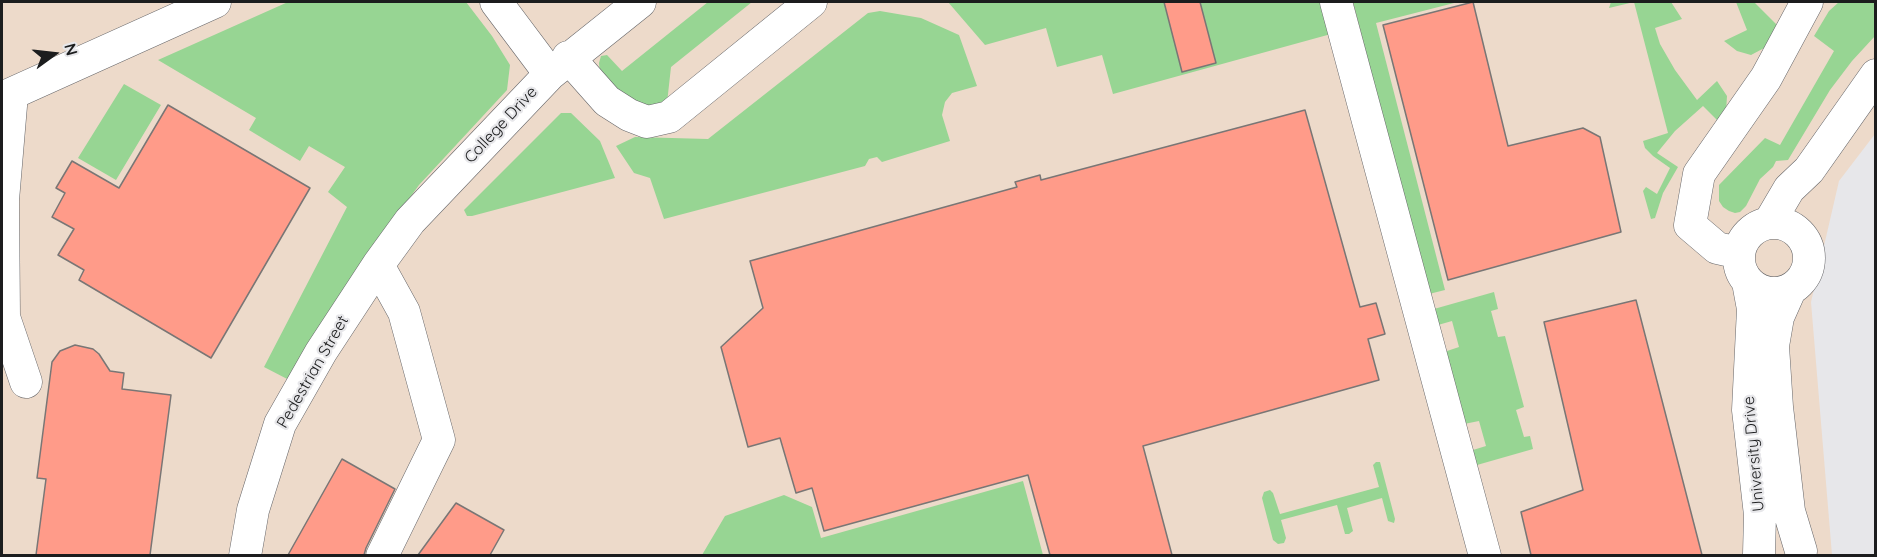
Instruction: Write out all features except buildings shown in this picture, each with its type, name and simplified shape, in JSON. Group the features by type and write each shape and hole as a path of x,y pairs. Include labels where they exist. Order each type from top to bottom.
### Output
{"street":[{"path":"26,382 4,317 3,200 7,96 215,2"},
{"path":"496,2 559,65 607,101 629,115 647,122 669,117 811,2"},
{"name":"College Drive","path":"378,265 410,221 559,65 640,2"},
{"path":"1336,2 1485,555"},
{"path":"1744,267 1743,242 1750,233 1769,223 1789,226 1799,233 1806,243 1809,265 1798,285 1779,294 1756,289 1744,267 1690,225 1699,174 1766,78 1807,2"},
{"path":"1769,223 1789,189 1809,170 1875,75"},
{"path":"1799,233 1809,170"},
{"path":"378,265 404,312 439,440 382,555"},
{"name":"Pedestrian Street","path":"244,555 253,510 280,424 321,352 378,265"},
{"name":"University Drive","path":"1744,267 1753,309 1748,410 1760,515 1759,555"},
{"name":"University Drive","path":"1790,290 1778,316 1773,346 1777,407 1789,511 1803,553"},
{"path":"1759,555 1769,549 1779,547 1790,547 1803,553"}],"shaded area":[{"path":"2,2 1875,2 1875,134 1839,181 1811,302 1832,555 2,555"}],"green space":[{"path":"288,2 466,2 492,36 510,65 507,90 419,185 348,283 293,382 264,367 347,207 328,192 345,167 309,146 300,161 249,130 256,118 158,60"},
{"path":"708,2 752,2 671,67 667,103 657,108 633,105 600,74 601,56 607,55 622,71"},
{"path":"948,2 1323,2 1331,34 1113,94 1102,55 1057,67 1046,28 985,45"},
{"path":"1353,2 1458,2 1376,23 1445,290 1429,294"},
{"path":"1611,2 1634,2 1609,8"},
{"path":"1634,2 1671,2 1682,19 1655,28 1660,44 1675,70 1697,100 1717,81 1727,96 1726,112 1720,123 1703,106 1675,131 1657,153 1678,167 1663,193 1655,218 1651,219 1643,191 1646,187 1657,194 1670,168 1645,148 1643,141 1668,133"},
{"path":"1736,2 1754,2 1779,27 1768,46 1751,55 1737,51 1724,41 1747,30"},
{"path":"1839,2 1875,2 1875,36 1830,90 1788,160 1776,161 1760,179 1746,206 1740,212 1729,211 1719,201 1719,185 1765,138 1780,145 1834,51 1814,36 1829,11"},
{"path":"880,11 921,18 959,35 977,86 952,93 945,102 942,115 950,141 882,162 877,157 869,159 865,166 664,219 650,178 634,173 616,146 635,137 708,139 868,13"},
{"path":"124,84 161,105 116,180 78,158"},
{"path":"561,113 571,113 600,141 615,178 467,216 464,210"},
{"path":"1494,292 1498,309 1491,311 1498,337 1505,336 1524,407 1516,410 1524,437 1530,436 1533,449 1477,465 1473,450 1486,446 1479,421 1464,424 1444,352 1459,347 1452,321 1438,325 1434,309"},
{"path":"1380,462 1395,519 1394,523 1388,521 1382,498 1347,508 1353,531 1349,534 1345,534 1337,505 1281,520 1286,538 1284,543 1278,544 1273,540 1262,498 1264,492 1270,490 1273,493 1280,514 1379,487 1373,465"},
{"path":"1023,481 1043,555 702,555 725,516 784,495 812,507 821,538"}]}
